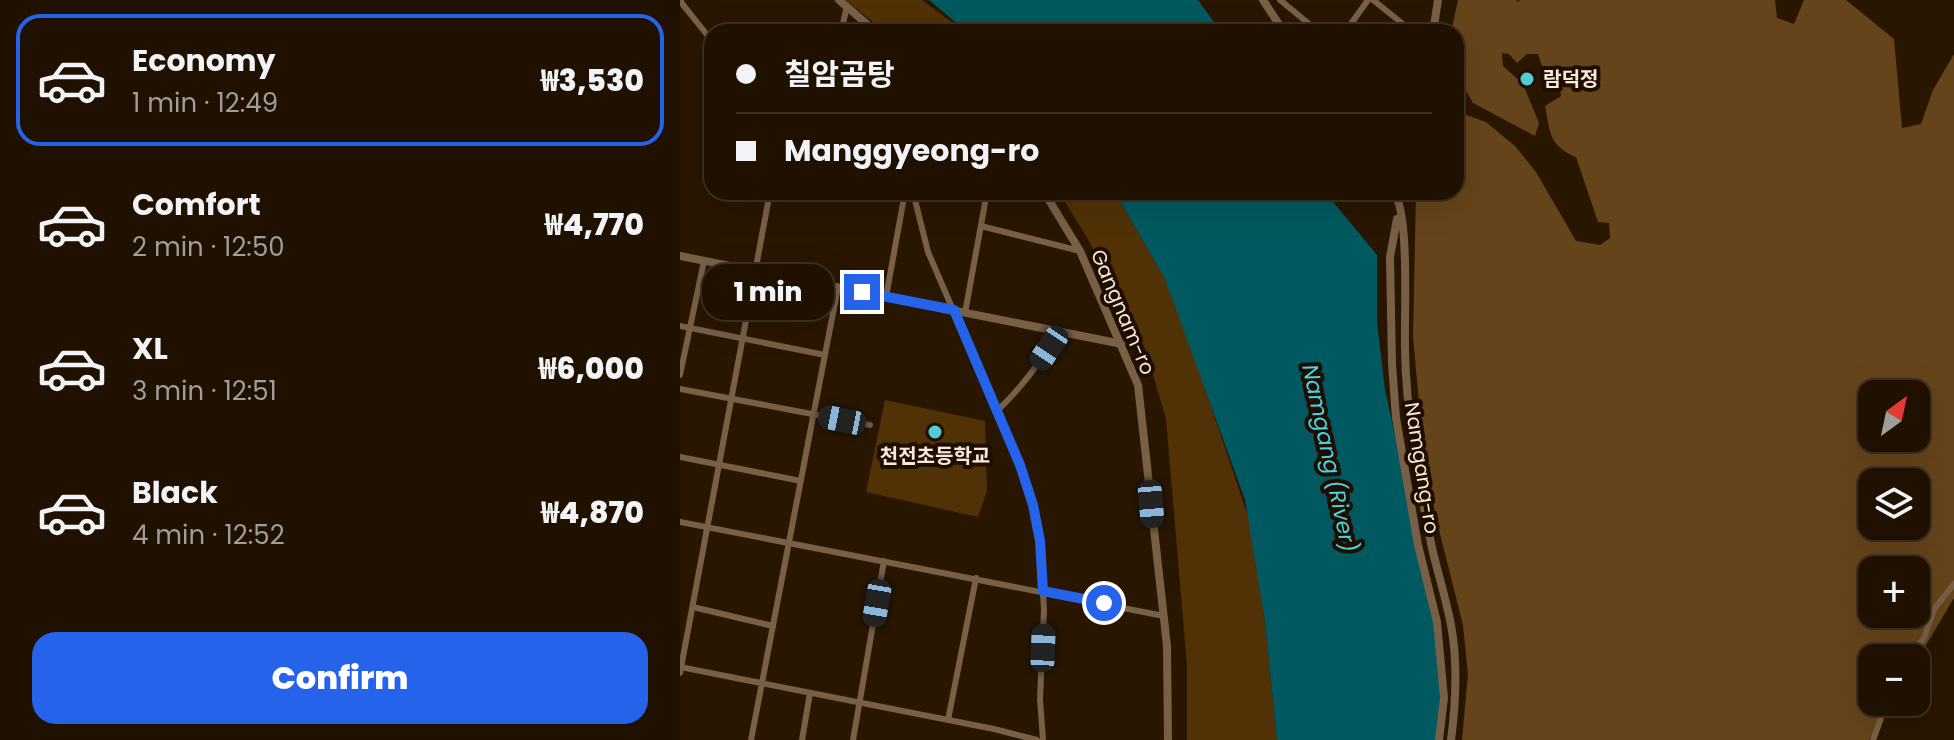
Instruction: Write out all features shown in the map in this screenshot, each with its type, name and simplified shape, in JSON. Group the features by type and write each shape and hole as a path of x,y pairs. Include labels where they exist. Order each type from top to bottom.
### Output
{"street":[{"path":"680,0 704,31"},
{"path":"1263,0 1279,24"},
{"path":"1280,0 1309,24"},
{"path":"1352,24 1371,0 1402,24"},
{"path":"1434,24 1438,0"},
{"path":"842,24 843,3"},
{"path":"843,3 867,24"},
{"path":"769,200 680,669 859,702 1037,740"},
{"path":"886,297 904,200"},
{"path":"915,200 928,252 1020,465 1033,505 1040,541 1043,591 1040,699 1043,740"},
{"path":"965,313 986,200"},
{"name":"Gangnam-ro","path":"1049,200 1080,251 1138,385 1164,616 1169,678 1168,740"},
{"name":"Namgang-ro","path":"1398,200 1396,234 1390,257 1396,418 1418,545 1439,633 1444,698 1439,740"},
{"name":"Namgang-ro","path":"1399,200 1403,233 1409,415 1433,550 1452,629 1456,696 1451,740"},
{"path":"981,226 1080,251"},
{"path":"680,256 1122,344"},
{"path":"680,375 704,261"},
{"path":"751,740 838,287"},
{"path":"680,326 825,355"},
{"path":"997,411 1033,372 1059,331"},
{"path":"680,389 870,425"},
{"path":"680,457 801,481"},
{"path":"680,522 1164,616"},
{"path":"853,740 884,561"},
{"path":"948,720 976,578"},
{"path":"1919,644 1934,609 1954,584"},
{"path":"693,607 773,626"},
{"path":"802,740 810,693"},
{"path":"1873,740 1882,716"},
{"path":"992,740 994,729"}],"shaded area":[{"path":"846,0 922,0 954,24 875,24"},
{"path":"1458,0 1775,0 1777,18 1794,24 1804,0 1846,0 1894,39 1902,128 1921,124 1933,90 1954,54 1954,598 1927,644 1858,644 1858,716 1884,716 1869,740 1462,740 1468,674 1463,625 1435,514 1422,435 1413,337 1416,200 1464,200 1464,114 1486,122 1515,146 1536,172 1576,241 1600,245 1610,238 1609,223 1598,222 1576,157 1560,148 1552,137 1545,106 1561,96 1559,87 1544,72 1538,54 1527,54 1517,63 1509,54 1502,53 1503,66 1523,84 1539,123 1535,136 1473,103 1464,90 1464,24 1453,24"},
{"path":"1064,200 1120,200 1165,279 1178,309 1250,522 1265,622 1277,740 1187,740 1187,666 1166,419 1145,348"},
{"path":"885,400 985,421 987,491 978,517 866,492"}],"water":[{"path":"929,0 1198,0 1215,24 958,24"},
{"name":"Namgang (River)","path":"1120,200 1332,200 1377,255 1377,322 1385,389 1445,672 1439,740 1277,740 1265,622 1245,500 1165,279"}],"place":[{"name":"람덕정","path":"1527,79"},
{"name":"천전초등학교","path":"935,432"}],"route":[{"path":"862,292 954,310 1020,465 1033,505 1040,541 1043,591 1104,603"}]}
